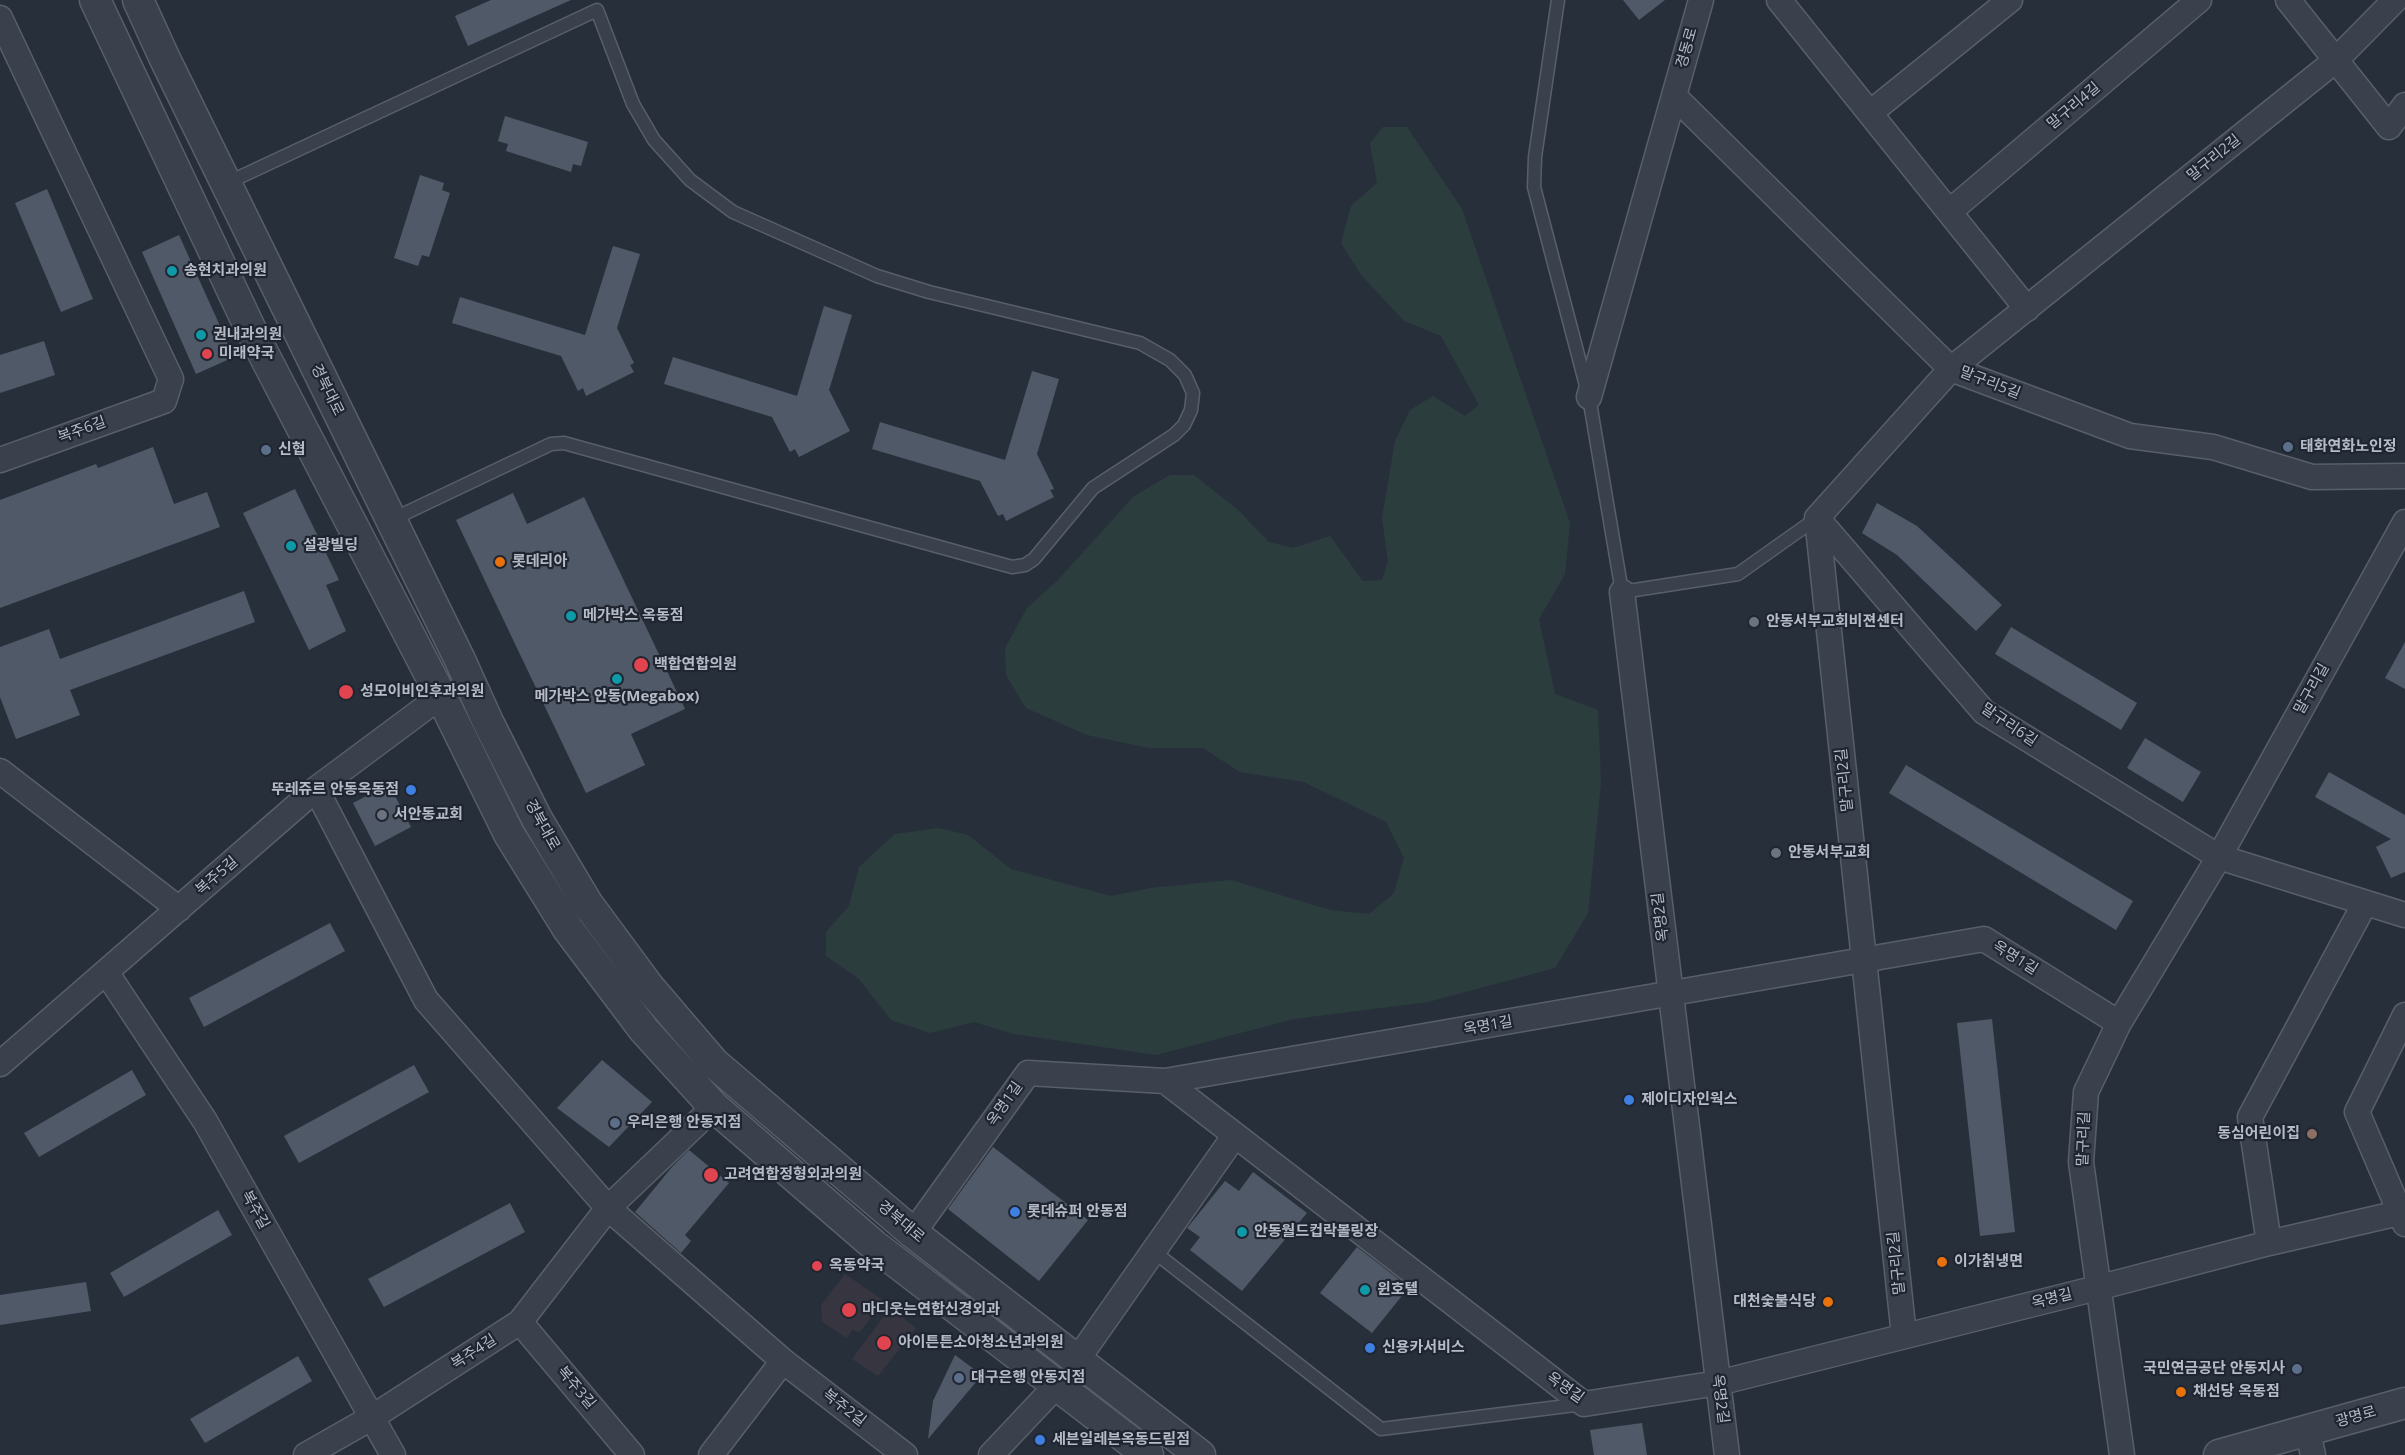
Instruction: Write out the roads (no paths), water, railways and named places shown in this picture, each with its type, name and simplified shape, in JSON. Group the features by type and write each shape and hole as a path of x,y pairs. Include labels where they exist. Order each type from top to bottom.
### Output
{"street":[{"path":"95,0 250,328 441,696 509,834 568,929 644,1030 714,1107 875,1246 1148,1455"},
{"name":"경북대로","path":"138,0 517,781 587,903 650,987 714,1063 913,1233 1200,1455"},
{"name":"경동로","path":"1589,397 1701,0"},
{"path":"1870,113 2010,0"},
{"name":"말구리4길","path":"1949,212 2199,0"},
{"path":"2288,0 2389,127 2405,105"},
{"name":"말구리2길","path":"1904,1336 1817,518 1951,369 2336,60 2395,0"},
{"path":"1793,5 1870,113 2027,309"},
{"name":"복주6길","path":"0,18 171,380 164,401 0,460"},
{"name":"말구리5길","path":"1674,96 1951,369 2130,436 2213,447 2312,477 2405,476"},
{"name":"말구리6길","path":"1817,518 1984,712 2219,857"},
{"name":"말구리길","path":"2122,1455 2081,1162 2086,1092 2119,1023 2219,857 2405,522"},
{"name":"옥명2길","path":"1622,592 1727,1455"},
{"name":"복주5길","path":"0,1064 316,789 441,696"},
{"path":"0,771 179,909"},
{"path":"316,789 426,1000 608,1208"},
{"path":"2219,857 2405,915"},
{"path":"2268,1243 2250,1116 2365,903"},
{"name":"옥명1길","path":"913,1233 1028,1072 1165,1081 1984,939 2119,1023"},
{"name":"복주길","path":"106,972 205,1121 393,1455"},
{"path":"2402,1218 2357,1112 2405,1015"},
{"name":"옥명길","path":"1165,1081 1584,1404 1718,1383 2268,1243 2402,1218"},
{"name":"복주4길","path":"306,1455 371,1418 520,1322 608,1208 714,1107"},
{"path":"1077,1360 1235,1135"},
{"name":"복주2길","path":"608,1208 783,1361 905,1455"},
{"name":"복주3길","path":"520,1322 632,1455"},
{"path":"711,1455 783,1361"},
{"path":"991,1455 1056,1386"},
{"name":"광명로","path":"2219,1455 2310,1443 2405,1403"}],"lane":[{"path":"1558,0 1535,157 1534,187 1589,397 1622,592 1738,574 1817,518"},
{"path":"226,184 597,5 633,104 654,140 690,180 733,212 876,276 929,292 1140,343 1170,360 1185,375 1193,393 1191,411 1184,425 1174,435 1093,488 1034,560 1012,567 575,444 564,443 551,444 391,520"},
{"path":"1153,1251 1381,1429 1584,1404"}],"place":[{"name":"송현치과의원","path":"172,271"},
{"name":"권내과의원","path":"201,335"},
{"name":"미래약국","path":"207,354"},
{"name":"태화연화노인정","path":"2288,447"},
{"name":"신협","path":"266,450"},
{"name":"설광빌딩","path":"291,546"},
{"name":"롯데리아","path":"500,562"},
{"name":"메가박스 옥동점","path":"571,616"},
{"name":"안동서부교회비젼센터","path":"1754,622"},
{"name":"백합연합의원","path":"641,665"},
{"name":"메가박스 안동(Megabox)","path":"617,679"},
{"name":"성모이비인후과의원","path":"346,692"},
{"name":"뚜레쥬르 안동옥동점","path":"411,790"},
{"name":"서안동교회","path":"382,815"},
{"name":"안동서부교회","path":"1776,853"},
{"name":"제이디자인웍스","path":"1629,1100"},
{"name":"우리은행 안동지점","path":"615,1123"},
{"name":"동심어린이집","path":"2312,1134"},
{"name":"고려연합정형외과의원","path":"711,1175"},
{"name":"롯데슈퍼 안동점","path":"1015,1212"},
{"name":"안동월드컵락볼링장","path":"1242,1232"},
{"name":"이가칡냉면","path":"1942,1262"},
{"name":"옥동약국","path":"817,1266"},
{"name":"윈호텔","path":"1365,1290"},
{"name":"대천숯불식당","path":"1828,1302"},
{"name":"마디웃는연합신경외과","path":"849,1310"},
{"name":"아이튼튼소아청소년과의원","path":"884,1343"},
{"name":"신용카서비스","path":"1370,1348"},
{"name":"국민연금공단 안동지사","path":"2297,1369"},
{"name":"대구은행 안동지점","path":"959,1378"},
{"name":"채선당 옥동점","path":"2181,1392"},
{"name":"세븐일레븐옥동드림점","path":"1040,1440"}]}
